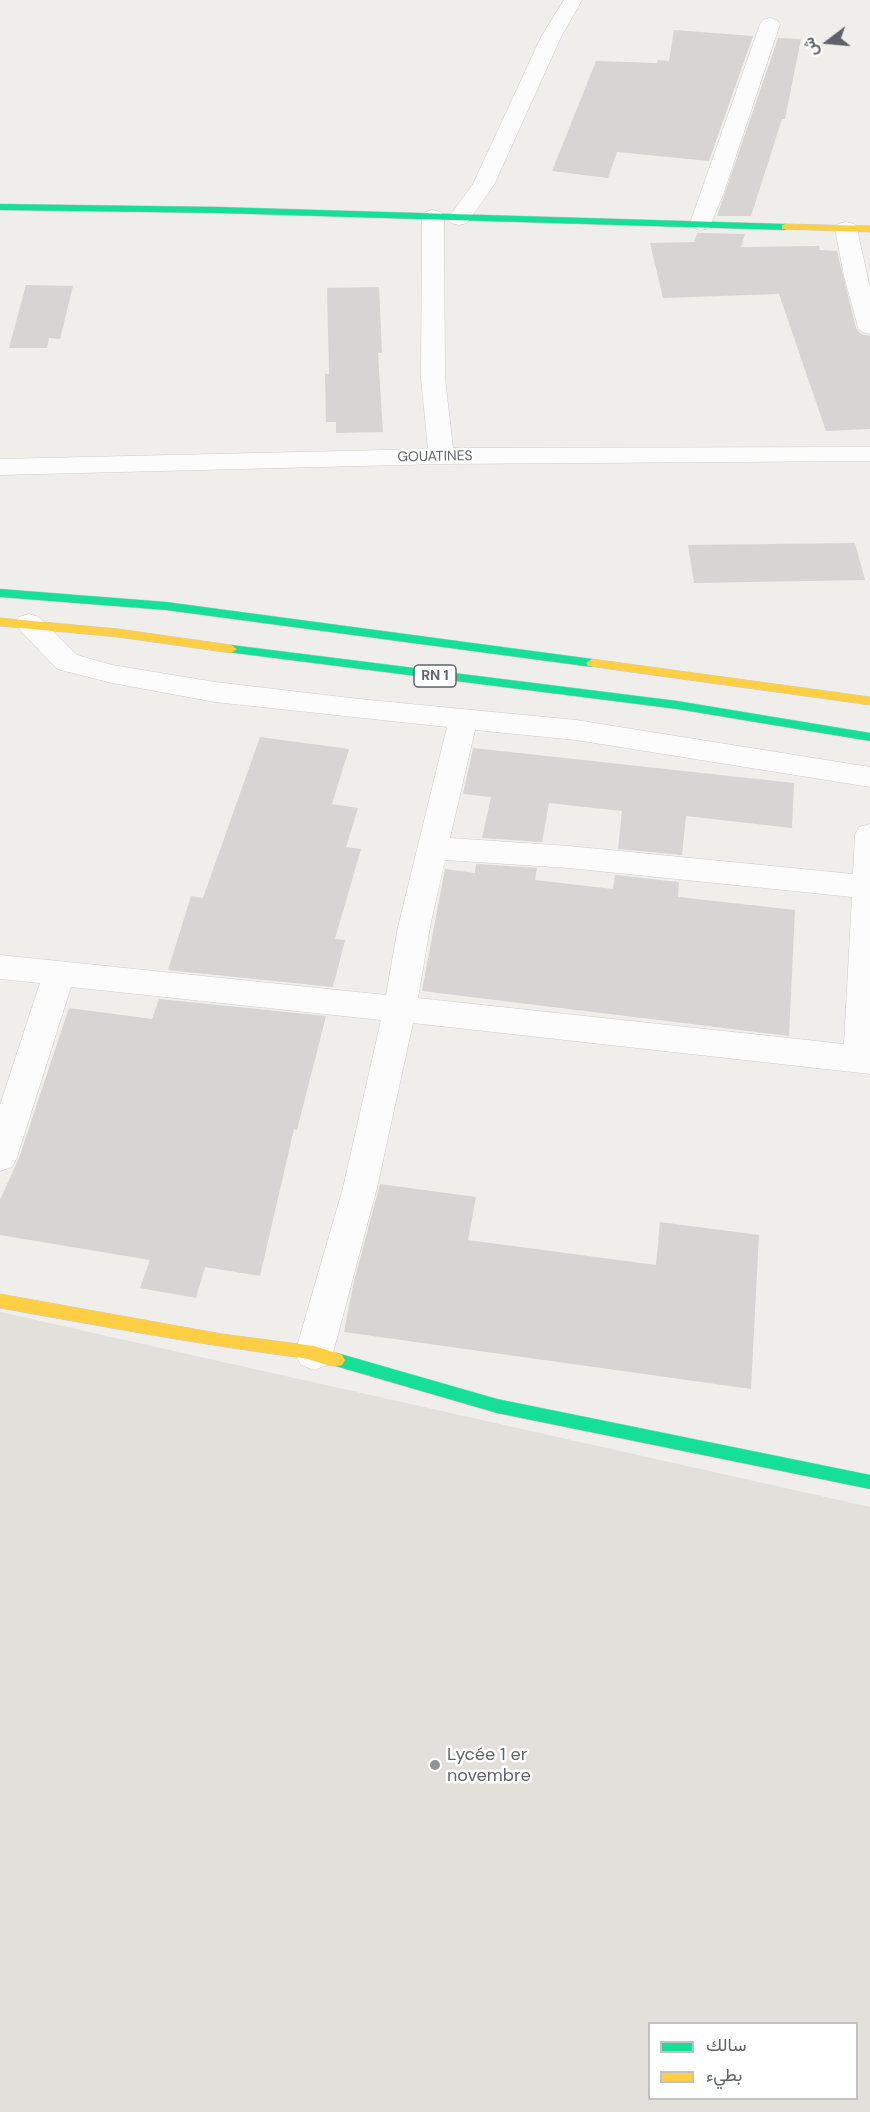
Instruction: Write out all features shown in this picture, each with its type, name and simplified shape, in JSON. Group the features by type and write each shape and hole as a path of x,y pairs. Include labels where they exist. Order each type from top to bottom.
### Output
{"main road":[{"path":"0,207 218,210 870,229"},
{"name":"RN 1","path":"0,593 166,606 870,701"},
{"name":"RN 1","path":"0,622 29,623 130,635 371,669 677,705 870,737"},
{"path":"0,1301 222,1341 314,1353 497,1406 870,1482"}],"street":[{"path":"459,218 483,185 551,37 573,0"},
{"path":"700,223 712,195 770,24"},
{"path":"433,217 433,378 441,456"},
{"path":"846,229 855,276 870,327"},
{"name":"GOUATINES","path":"0,467 441,456 870,454"},
{"path":"29,623 67,662 112,674 214,692 576,730 870,777"},
{"path":"314,1353 360,1188 400,1009 414,927 449,770 463,719"},
{"path":"0,967 865,1060 870,835"},
{"path":"433,848 569,857 869,888"},
{"path":"0,1157 59,974"}],"shaded area":[{"name":"Lycée 1 er novembre","path":"0,1312 870,1507 870,2112 0,2112"}],"building":[{"path":"674,30 753,36 709,161 617,152 608,178 552,171 596,61 657,63 658,60 669,61"},
{"path":"778,38 801,39 785,119 782,119 751,216 717,216"},
{"path":"697,233 745,234 741,247 819,246 820,250 837,251 856,328 861,334 870,336 870,429 826,431 779,294 663,298 650,243 694,242"},
{"path":"26,285 73,286 60,339 49,338 47,348 9,348"},
{"path":"379,287 382,353 378,353 383,432 336,433 336,422 326,422 325,374 329,374 327,288"},
{"path":"855,543 865,580 694,583 688,545"},
{"path":"260,737 349,749 332,804 358,808 346,847 361,849 335,939 345,940 333,987 168,970 191,896 203,898"},
{"path":"473,748 794,783 792,828 686,816 682,855 618,849 622,811 549,803 542,842 482,838 491,797 463,794"},
{"path":"476,864 537,868 535,880 613,889 615,875 679,882 678,897 795,910 789,1036 422,991 445,869 475,873"},
{"path":"159,999 326,1016 297,1130 294,1129 260,1276 205,1267 196,1298 140,1288 150,1260 0,1235 0,1200 19,1158 69,1008 152,1019"},
{"path":"380,1184 476,1197 468,1240 656,1265 660,1222 759,1235 751,1389 344,1332 354,1281"}],"traffic: fast":[{"path":"0,207 218,210 785,227"},
{"path":"0,593 166,606 592,663"},
{"path":"231,649 677,705 870,737"},
{"path":"337,1360 497,1406 870,1482"}],"traffic: slow":[{"path":"785,227 870,229"},
{"path":"0,622 118,633 231,649"},
{"path":"592,663 870,701"},
{"path":"0,1301 222,1341 314,1353 337,1360"}],"place":[{"name":"Lycée 1 er novembre","path":"435,1765"}]}
